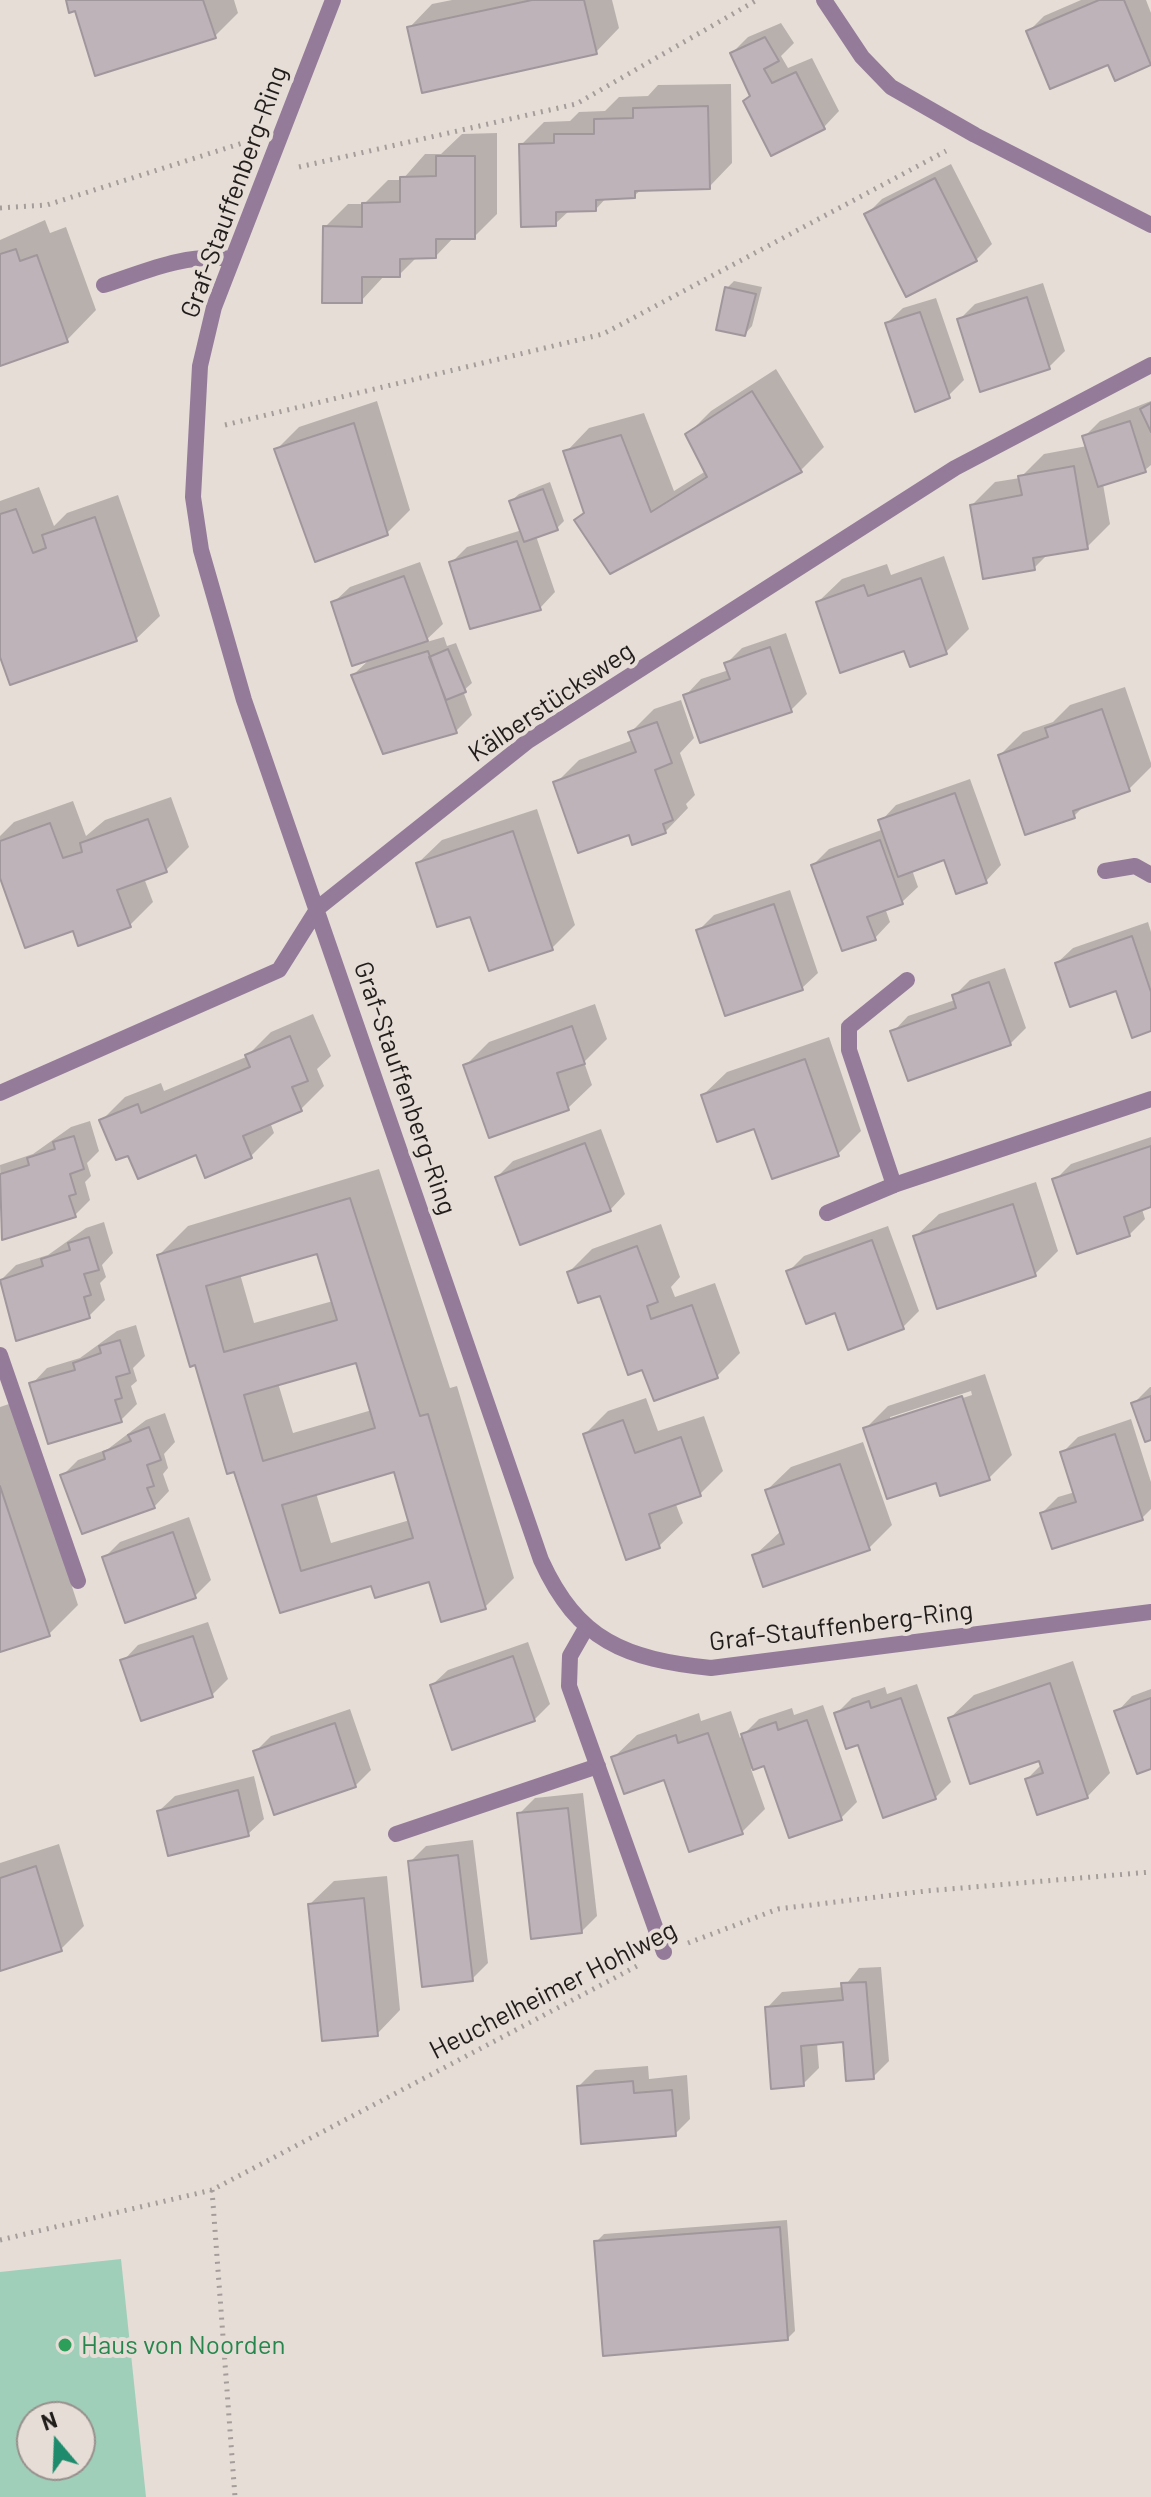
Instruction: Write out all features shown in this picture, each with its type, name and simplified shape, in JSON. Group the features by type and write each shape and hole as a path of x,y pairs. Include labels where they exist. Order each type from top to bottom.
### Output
{"street":[{"name":"Graf-Stauffenberg-Ring","path":"333,0 279,131 214,307 200,366 193,497 201,550 244,700 541,1560 556,1592 586,1628 626,1650 667,1663 711,1668 1151,1612"},
{"path":"824,0 862,57 891,87 975,135 1151,225"},
{"path":"104,285 181,259 205,256 231,259"},
{"name":"Kälberstücksweg","path":"0,1093 279,970 318,908 528,741 955,468 1151,365"},
{"path":"1105,871 1135,866 1151,875"},
{"path":"894,1185 849,1050 849,1027 907,980"},
{"path":"827,1213 894,1185 1151,1099"},
{"path":"0,1355 78,1581"},
{"path":"586,1628 570,1656 569,1686 664,1952"},
{"path":"396,1834 598,1766"}],"path":[{"path":"263,175 576,104 757,0"},
{"path":"0,208 47,205 279,131"},
{"path":"196,432 603,334 975,135"},
{"name":"Heuchelheimer Hohlweg","path":"0,2240 212,2190 664,1952 778,1909 926,1891 1151,1872"},
{"path":"212,2190 235,2497"}],"green space":[{"name":"Haus von Noorden","path":"121,2259 146,2497 0,2497 0,2272"}],"building":[{"path":"66,0 203,0 216,38 95,76 75,11 69,13"},
{"path":"532,0 584,0 597,54 422,93 407,27"},
{"path":"1099,0 1124,0 1151,65 1115,81 1108,65 1050,89 1026,31"},
{"path":"765,37 779,61 764,69 772,83 796,72 825,129 771,156 743,101 750,96 730,53"},
{"path":"708,106 710,189 635,191 635,198 596,200 596,211 556,212 556,226 521,227 519,144 554,143 554,134 594,134 594,119 633,118 633,108"},
{"path":"436,156 475,156 475,239 436,239 436,258 400,259 400,277 362,277 362,303 322,303 323,226 362,227 362,203 400,202 400,177 436,176"},
{"path":"935,178 977,261 906,297 864,214"},
{"path":"16,249 20,261 37,255 68,342 0,366 0,254"},
{"path":"725,287 756,294 745,336 716,330"},
{"path":"1027,297 1050,369 980,392 957,319"},
{"path":"920,312 950,398 915,412 885,323"},
{"path":"752,391 802,472 610,574 574,520 584,513 563,451 621,435 651,512 707,477 685,434"},
{"path":"1151,403 1151,432 1140,409"},
{"path":"1130,421 1146,472 1098,487 1082,436"},
{"path":"354,423 388,535 315,562 274,449"},
{"path":"1074,466 1088,549 1033,558 1035,570 983,579 970,505 1022,495 1018,476"},
{"path":"543,489 558,530 524,542 509,501"},
{"path":"16,509 33,553 46,548 42,535 95,517 137,641 10,685 0,657 0,514"},
{"path":"517,541 541,610 470,629 449,562"},
{"path":"404,576 428,641 352,666 331,602"},
{"path":"921,578 947,654 910,667 904,651 840,673 816,602 864,585 868,596"},
{"path":"770,647 792,712 700,743 683,695 730,679 724,663"},
{"path":"448,649 466,692 446,700 429,657"},
{"path":"428,651 457,733 383,754 351,675"},
{"path":"1102,709 1130,791 1073,811 1075,818 1025,835 998,755 1048,737 1045,728"},
{"path":"657,722 672,763 655,770 673,820 663,824 666,833 632,845 629,835 578,853 553,782 636,752 628,732"},
{"path":"955,793 987,883 956,894 944,860 898,877 878,820"},
{"path":"148,819 167,872 117,890 131,927 78,946 73,931 25,948 0,878 0,841 50,823 63,858 82,852 80,843"},
{"path":"513,831 553,950 489,971 470,917 437,927 416,863"},
{"path":"880,840 903,904 867,917 876,940 842,951 811,865"},
{"path":"774,904 803,990 725,1016 696,930"},
{"path":"1132,936 1151,992 1151,1031 1132,1038 1116,991 1070,1007 1055,963"},
{"path":"989,982 1011,1045 908,1081 890,1031 956,1008 952,995"},
{"path":"572,1026 585,1064 557,1073 569,1110 489,1138 463,1065"},
{"path":"290,1036 308,1081 292,1087 302,1111 243,1136 252,1158 205,1178 196,1155 138,1179 128,1156 116,1160 99,1120 138,1104 141,1113 250,1067 245,1055"},
{"path":"805,1059 839,1156 772,1179 754,1129 717,1142 701,1095"},
{"path":"74,1136 84,1169 70,1174 76,1194 69,1196 76,1217 2,1240 0,1174 29,1165 27,1158 55,1149 53,1142"},
{"path":"585,1143 611,1211 520,1245 495,1177"},
{"path":"1151,1146 1151,1207 1124,1217 1130,1236 1077,1254 1052,1179"},
{"path":"350,1198 420,1416 428,1414 486,1609 441,1622 429,1582 375,1598 371,1586 280,1613 234,1472 227,1474 195,1365 190,1367 157,1255","holes":["317,1254 337,1320 224,1352 206,1286","356,1363 375,1428 263,1461 244,1395","394,1472 413,1538 301,1571 282,1505"]},
{"path":"1013,1204 1036,1276 937,1309 913,1236"},
{"path":"89,1237 99,1270 84,1274 91,1295 84,1297 90,1318 16,1341 0,1280 43,1266 41,1259 70,1250 68,1243"},
{"path":"872,1240 904,1329 848,1350 835,1313 806,1324 786,1271"},
{"path":"637,1246 658,1302 647,1306 651,1319 692,1305 718,1378 654,1401 642,1370 628,1375 600,1296 578,1303 567,1272"},
{"path":"120,1340 130,1373 116,1377 122,1398 115,1400 122,1422 48,1444 29,1383 75,1370 73,1363 101,1353 99,1346"},
{"path":"962,1396 990,1480 940,1496 936,1483 887,1499 863,1428"},
{"path":"1151,1396 1151,1440 1145,1442 1131,1403"},
{"path":"623,1420 635,1453 681,1437 701,1496 649,1514 660,1548 626,1560 583,1434"},
{"path":"149,1427 161,1460 147,1465 154,1486 147,1488 155,1508 82,1534 60,1475 105,1459 103,1452 131,1441 128,1435"},
{"path":"1115,1434 1143,1520 1052,1549 1040,1513 1076,1502 1060,1452"},
{"path":"840,1464 870,1550 763,1587 752,1555 784,1544 765,1490"},
{"path":"0,1486 50,1636 0,1652"},
{"path":"173,1532 196,1598 125,1623 102,1557"},
{"path":"193,1636 213,1697 141,1721 120,1660"},
{"path":"513,1656 535,1721 452,1750 430,1685"},
{"path":"1050,1683 1088,1798 1037,1815 1025,1779 1043,1773 1039,1761 970,1784 948,1718"},
{"path":"901,1698 936,1799 883,1818 858,1745 846,1749 834,1713 869,1701 871,1708"},
{"path":"1151,1698 1151,1769 1137,1774 1114,1711"},
{"path":"807,1720 842,1820 789,1838 764,1766 753,1770 741,1734 776,1722 778,1730"},
{"path":"335,1723 356,1787 274,1815 253,1751"},
{"path":"708,1733 743,1834 689,1852 664,1780 624,1794 611,1757 676,1735 678,1743"},
{"path":"238,1790 249,1836 168,1856 157,1811"},
{"path":"568,1808 582,1933 531,1939 517,1813"},
{"path":"458,1855 473,1981 422,1987 408,1861"},
{"path":"36,1866 62,1951 0,1971 0,1878"},
{"path":"364,1898 378,2036 322,2041 308,1904"},
{"path":"866,1982 874,2079 846,2081 843,2042 801,2046 804,2086 771,2089 765,2007 843,2000 841,1983"},
{"path":"633,2081 634,2093 672,2090 676,2136 581,2144 577,2086"},
{"path":"780,2227 788,2340 603,2356 594,2241"}],"place":[{"name":"Haus von Noorden","path":"65,2345"}]}
